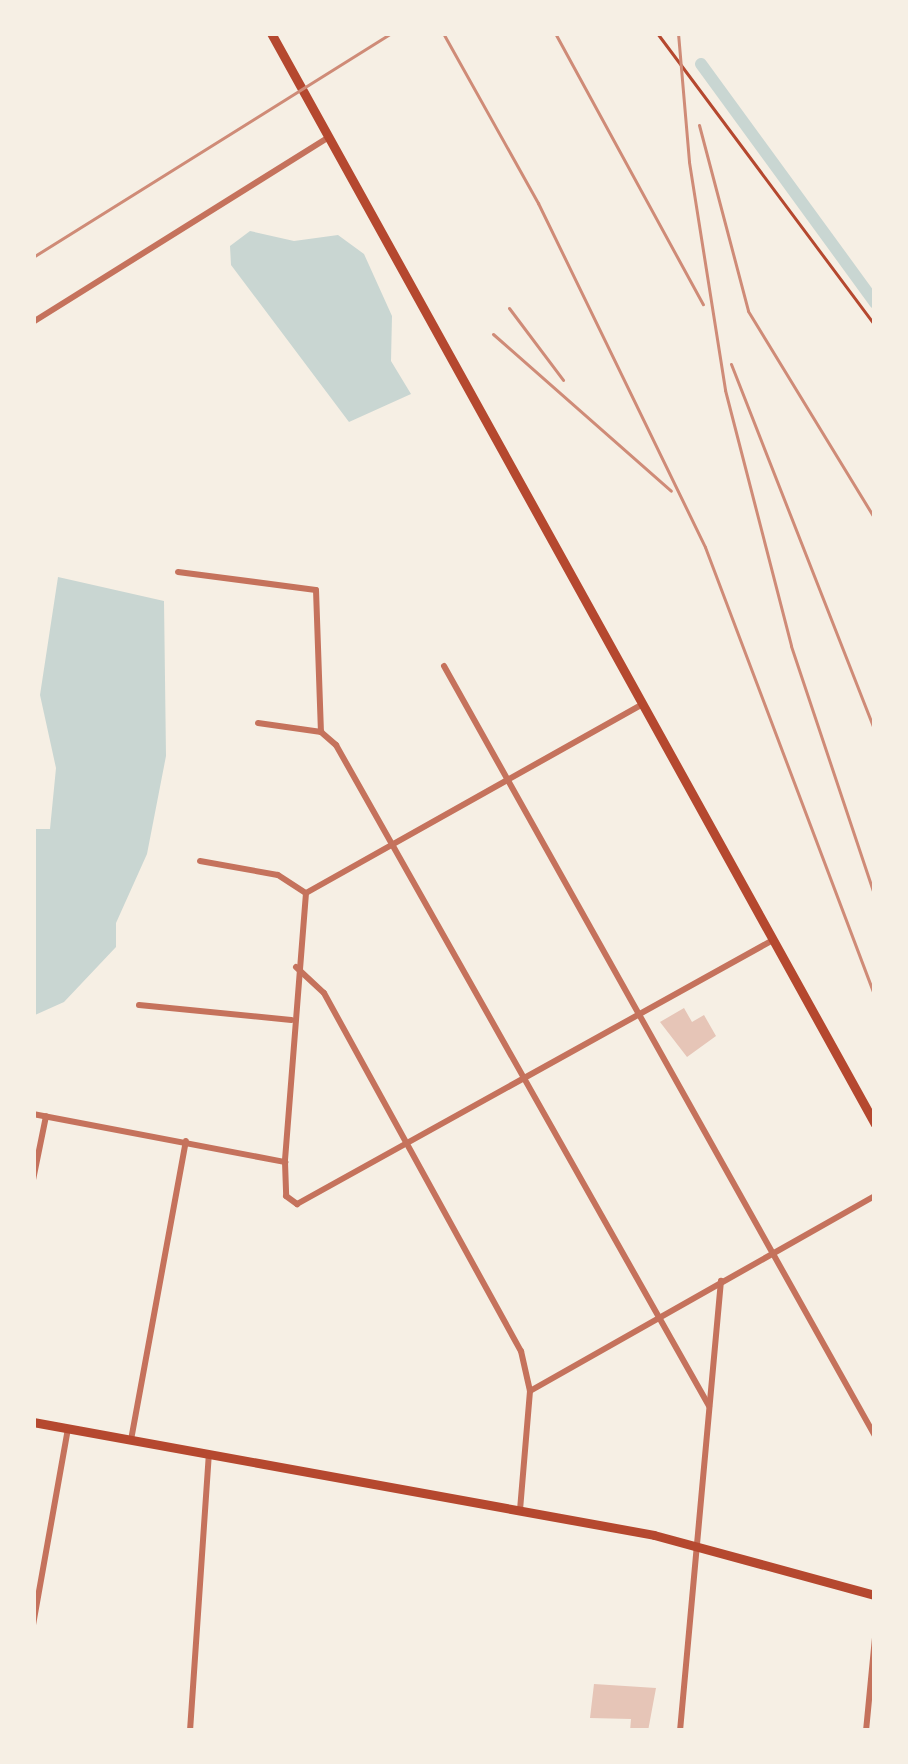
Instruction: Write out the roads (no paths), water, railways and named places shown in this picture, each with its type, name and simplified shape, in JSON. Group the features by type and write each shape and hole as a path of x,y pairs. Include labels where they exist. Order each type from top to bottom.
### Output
{"main road":[{"path":"271,33 875,1124"},
{"path":"33,1422 699,1547 875,1595"}],"street":[{"path":"33,322 329,137"},
{"path":"178,572 316,591 321,732 392,845 709,1406"},
{"path":"444,666 875,1436"},
{"path":"306,893 643,704"},
{"path":"258,723 321,732"},
{"path":"200,861 278,875 306,893"},
{"path":"306,893 295,967 285,1162 286,1196 304,1203 773,940"},
{"path":"295,967 323,993 521,1351 530,1391 520,1511"},
{"path":"139,1005 291,1020"},
{"path":"33,1114 285,1162"},
{"path":"33,1180 46,1116"},
{"path":"131,1440 186,1142"},
{"path":"530,1391 875,1196"},
{"path":"680,1731 721,1281"},
{"path":"33,1625 68,1429"},
{"path":"190,1731 209,1454"},
{"path":"866,1731 875,1638"}],"waterway":[{"path":"701,64 875,303"}],"railway":[{"path":"33,257 392,33"},
{"path":"443,33 538,203 705,547 875,998"},
{"path":"555,33 703,304"},
{"path":"678,33 689,162 725,390 791,646 875,897"},
{"path":"699,125 748,311 875,519"},
{"path":"509,308 563,380"},
{"path":"493,334 671,491"},
{"path":"731,364 875,732"}]}
